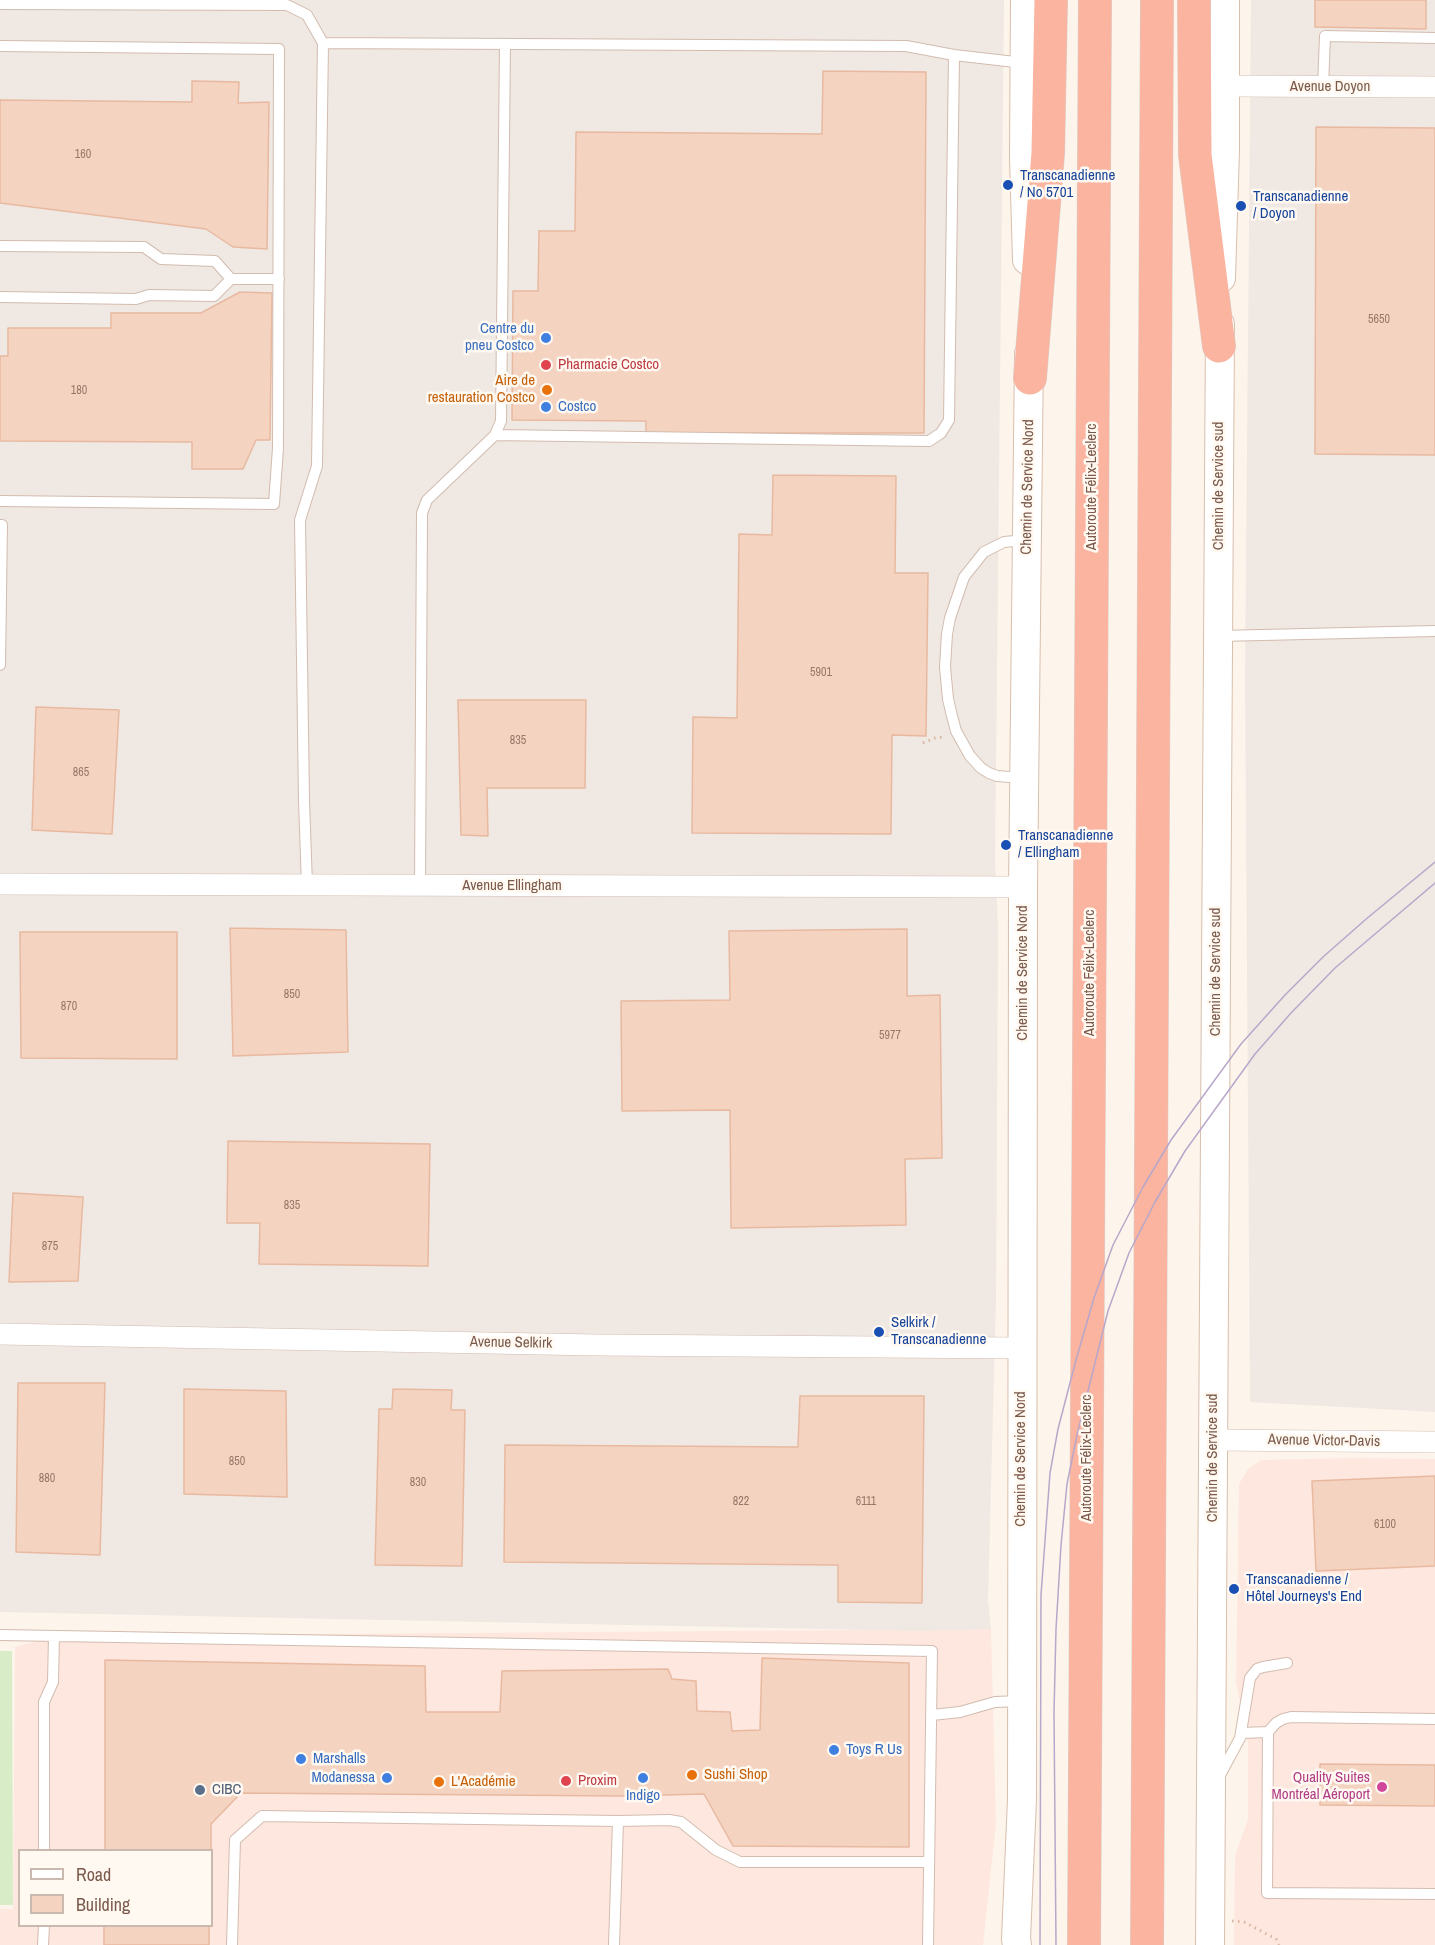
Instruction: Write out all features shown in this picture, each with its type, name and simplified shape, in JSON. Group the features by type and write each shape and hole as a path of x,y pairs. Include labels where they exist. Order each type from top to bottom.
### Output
{"highway":[{"path":"1030,378 1048,153 1051,0"},
{"name":"Autoroute Félix-Leclerc","path":"1084,1945 1095,0"},
{"path":"1148,1945 1157,0"},
{"path":"1194,0 1195,154 1219,346"}],"main road":[{"name":"Chemin de Service Nord","path":"1016,1943 1022,1799 1023,887 1030,378 1024,157 1025,0"},
{"name":"Chemin de Service sud","path":"1210,1945 1219,346 1226,0"}],"street":[{"name":"Avenue Doyon","path":"1225,86 1435,87"},
{"name":"Avenue Ellingham","path":"0,885 1023,887"},
{"name":"Avenue Selkirk","path":"0,1334 596,1345 1021,1348"},
{"name":"Avenue Victor-Davis","path":"1213,1440 1435,1442"}],"lane":[{"path":"0,4 287,5 307,15 323,43 317,466 300,520 307,885"},
{"path":"1323,87 1325,36 1435,38"},
{"path":"323,43 906,46 954,55 1025,63"},
{"path":"420,886 422,513 428,500 495,435 501,421 505,44"},
{"path":"0,46 279,49 278,448 274,504 0,501"},
{"path":"495,435 929,441 942,433 949,420 954,55"},
{"path":"0,246 144,248 161,259 215,261 231,279"},
{"path":"0,297 136,299 149,295 214,296 231,279 279,279"},
{"path":"0,525 2,525 0,665"},
{"path":"1024,778 1005,778 989,773 970,756 956,730 952,716 945,667 946,634 964,577 984,552 1004,542 1027,540"},
{"path":"1218,636 1435,631"},
{"path":"0,1635 932,1651 928,1945"},
{"path":"44,1849 44,1702 53,1682 54,1636"},
{"path":"1211,1793 1241,1732 1248,1683 1253,1673 1263,1667 1287,1664"},
{"path":"932,1715 960,1712 994,1702 1022,1701"},
{"path":"1435,1719 1291,1717 1276,1723 1268,1732 1267,1893 1435,1894"},
{"path":"1241,1732 1268,1732"},
{"path":"232,1945 236,1840 262,1816 669,1820 681,1822 716,1850 740,1862 928,1862"},
{"path":"614,1945 618,1821"},
{"path":"44,1927 44,1945"}],"path":[{"path":"923,743 935,738"},
{"path":"1233,1921 1244,1922 1269,1934 1280,1945"}],"shaded area":[{"path":"0,0 1004,0 995,861 998,928 996,1298 988,1600 991,1629 919,1631 0,1612"},
{"path":"1251,0 1435,0 1435,1412 1250,1402 1245,678"},
{"path":"1435,1459 1435,1945 1234,1945 1235,1856 1248,1819 1248,1745 1236,1682 1239,1484 1248,1469 1261,1460"},
{"path":"991,1629 996,1824 983,1945 0,1945 0,1909 13,1909 15,1647 54,1636"}],"green space":[{"path":"0,1651 12,1651 13,1905 0,1905"}],"building":[{"path":"1315,0 1426,0 1426,29 1315,27"},
{"path":"823,71 926,72 924,433 646,433 646,421 512,420 513,291 538,291 539,231 575,231 576,132 822,134"},
{"path":"192,81 239,82 238,103 269,102 267,249 233,247 206,229 0,203 0,100 192,102"},
{"path":"1316,127 1435,128 1435,455 1315,454"},
{"path":"240,292 272,293 270,440 256,440 243,469 192,469 192,442 0,441 0,356 8,356 8,328 111,328 111,313 201,313"},
{"path":"773,475 896,476 895,573 928,573 926,736 892,735 891,834 692,833 693,717 737,718 739,534 772,535"},
{"path":"458,700 586,700 585,788 487,788 488,836 461,835"},
{"path":"36,707 119,710 112,834 32,830"},
{"path":"230,928 346,930 348,1052 233,1056"},
{"path":"907,929 907,996 940,995 942,1158 905,1159 906,1225 731,1228 730,1110 622,1111 621,1001 730,1000 729,931"},
{"path":"20,932 177,932 177,1059 21,1058"},
{"path":"228,1141 430,1144 428,1266 259,1264 260,1223 227,1223"},
{"path":"13,1193 83,1197 78,1281 9,1282"},
{"path":"18,1383 105,1383 100,1555 16,1552"},
{"path":"184,1389 286,1391 287,1497 184,1494"},
{"path":"393,1389 452,1390 451,1410 465,1410 462,1566 375,1565 379,1409 392,1409"},
{"path":"800,1396 924,1396 922,1603 838,1602 838,1565 504,1562 505,1445 798,1447"},
{"path":"1435,1476 1435,1566 1316,1571 1312,1481"},
{"path":"762,1658 909,1663 909,1847 733,1846 704,1794 622,1796 241,1793 211,1824 211,1849 105,1849 105,1660 425,1666 426,1712 500,1712 502,1671 668,1669 672,1679 696,1681 697,1711 730,1712 732,1731 760,1730"},
{"path":"1320,1764 1435,1765 1435,1806 1320,1805"},
{"path":"104,1927 209,1927 209,1945 104,1945"}],"tram line":[{"path":"1040,1945 1041,1595 1050,1473 1058,1429 1076,1360 1094,1298 1113,1245 1171,1140 1241,1044 1323,957 1435,862"},
{"path":"1056,1945 1054,1712 1061,1545 1067,1484 1108,1311 1129,1253 1155,1202 1185,1151 1255,1054 1335,968 1435,883"}],"place":[{"name":"Transcanadienne / No 5701","path":"1008,185"},
{"name":"Transcanadienne / Doyon","path":"1241,206"},
{"name":"Centre du pneu Costco","path":"546,338"},
{"name":"Pharmacie Costco","path":"546,365"},
{"name":"Aire de restauration Costco","path":"547,390"},
{"name":"Costco","path":"546,407"},
{"name":"Transcanadienne / Ellingham","path":"1006,845"},
{"name":"Selkirk / Transcanadienne","path":"879,1332"},
{"name":"Transcanadienne / Hôtel Journeys's End","path":"1234,1589"},
{"name":"Toys R Us","path":"834,1750"},
{"name":"Marshalls","path":"301,1759"},
{"name":"Sushi Shop","path":"692,1775"},
{"name":"Modanessa","path":"387,1778"},
{"name":"Indigo","path":"643,1778"},
{"name":"Proxim","path":"566,1781"},
{"name":"L'Académie","path":"439,1782"},
{"name":"Quality Suites Montréal Aéroport","path":"1382,1787"},
{"name":"CIBC","path":"200,1790"}]}
